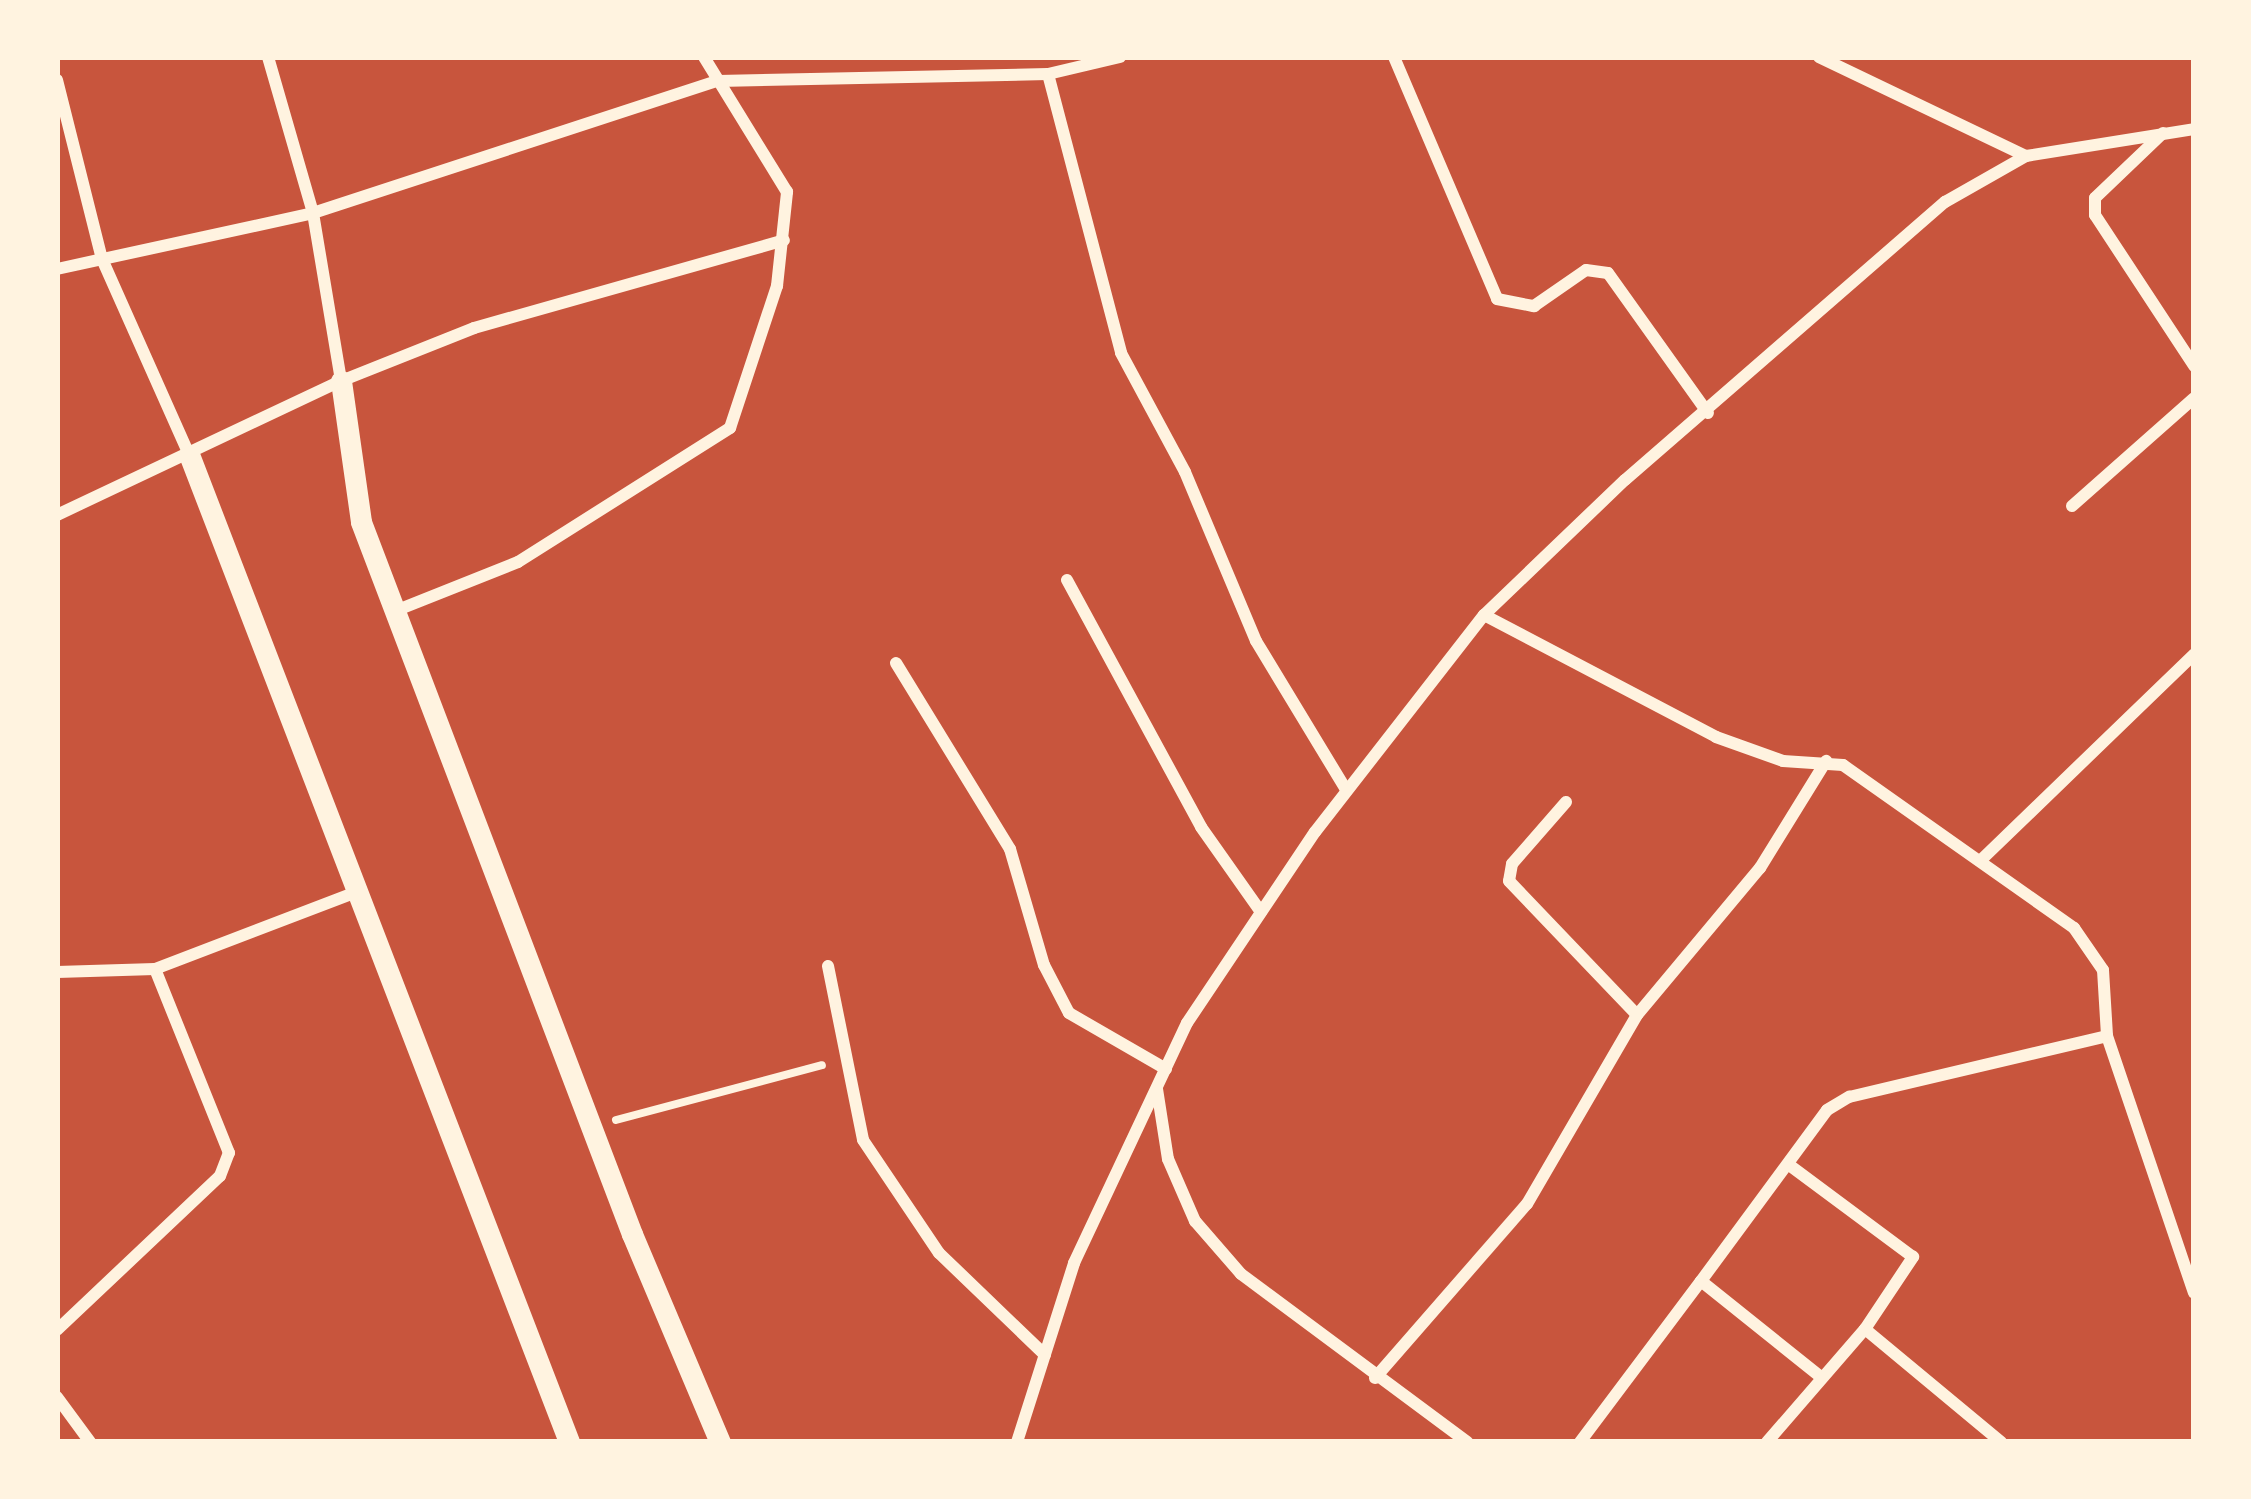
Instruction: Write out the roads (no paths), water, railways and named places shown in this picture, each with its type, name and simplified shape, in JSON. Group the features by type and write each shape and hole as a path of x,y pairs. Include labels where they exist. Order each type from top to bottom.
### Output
{"street":[{"path":"268,57 313,213 361,522 592,1127 720,1442"},
{"path":"394,610 518,562 730,428 777,286 787,192 779,171 704,57"},
{"path":"57,269 313,213 718,81 1048,74 1120,57"},
{"path":"1394,57 1497,299 1534,306 1586,270 1608,273 1708,412"},
{"path":"1820,57 2026,156"},
{"path":"1048,74 1121,353 1185,472 1256,641 1347,791"},
{"path":"57,80 102,259 190,457 569,1442"},
{"path":"1018,1442 1074,1263 1166,1069 1261,913 1347,791 1484,615 1945,202 2026,156 2194,129"},
{"path":"2164,132 2095,198 2095,215 2194,366"},
{"path":"57,515 190,457 341,381 474,328 784,240"},
{"path":"2072,506 2194,398"},
{"path":"1067,580 1201,827 1261,913"},
{"path":"1484,615 1716,737 1783,761 1843,765 2093,947 2103,970 2107,1036 2194,1293"},
{"path":"1980,861 2194,655"},
{"path":"896,663 1010,849 1044,965 1069,1013 1166,1069"},
{"path":"1375,1378 1527,1204 1637,1015 1760,868 1826,761"},
{"path":"1566,802 1511,863 1509,880 1637,1015"},
{"path":"57,972 155,969 357,892"},
{"path":"828,966 863,1140 939,1253 1046,1354"},
{"path":"57,1330 220,1176 229,1153 155,969"},
{"path":"1580,1442 1827,1110 1849,1097 2107,1036"},
{"path":"1157,1089 1168,1159 1195,1221 1240,1274 1467,1442"},
{"path":"1767,1442 1865,1329 1913,1257 1789,1166"},
{"path":"1701,1281 1821,1377"},
{"path":"1865,1329 2001,1442"},
{"path":"57,1397 91,1442"}]}
